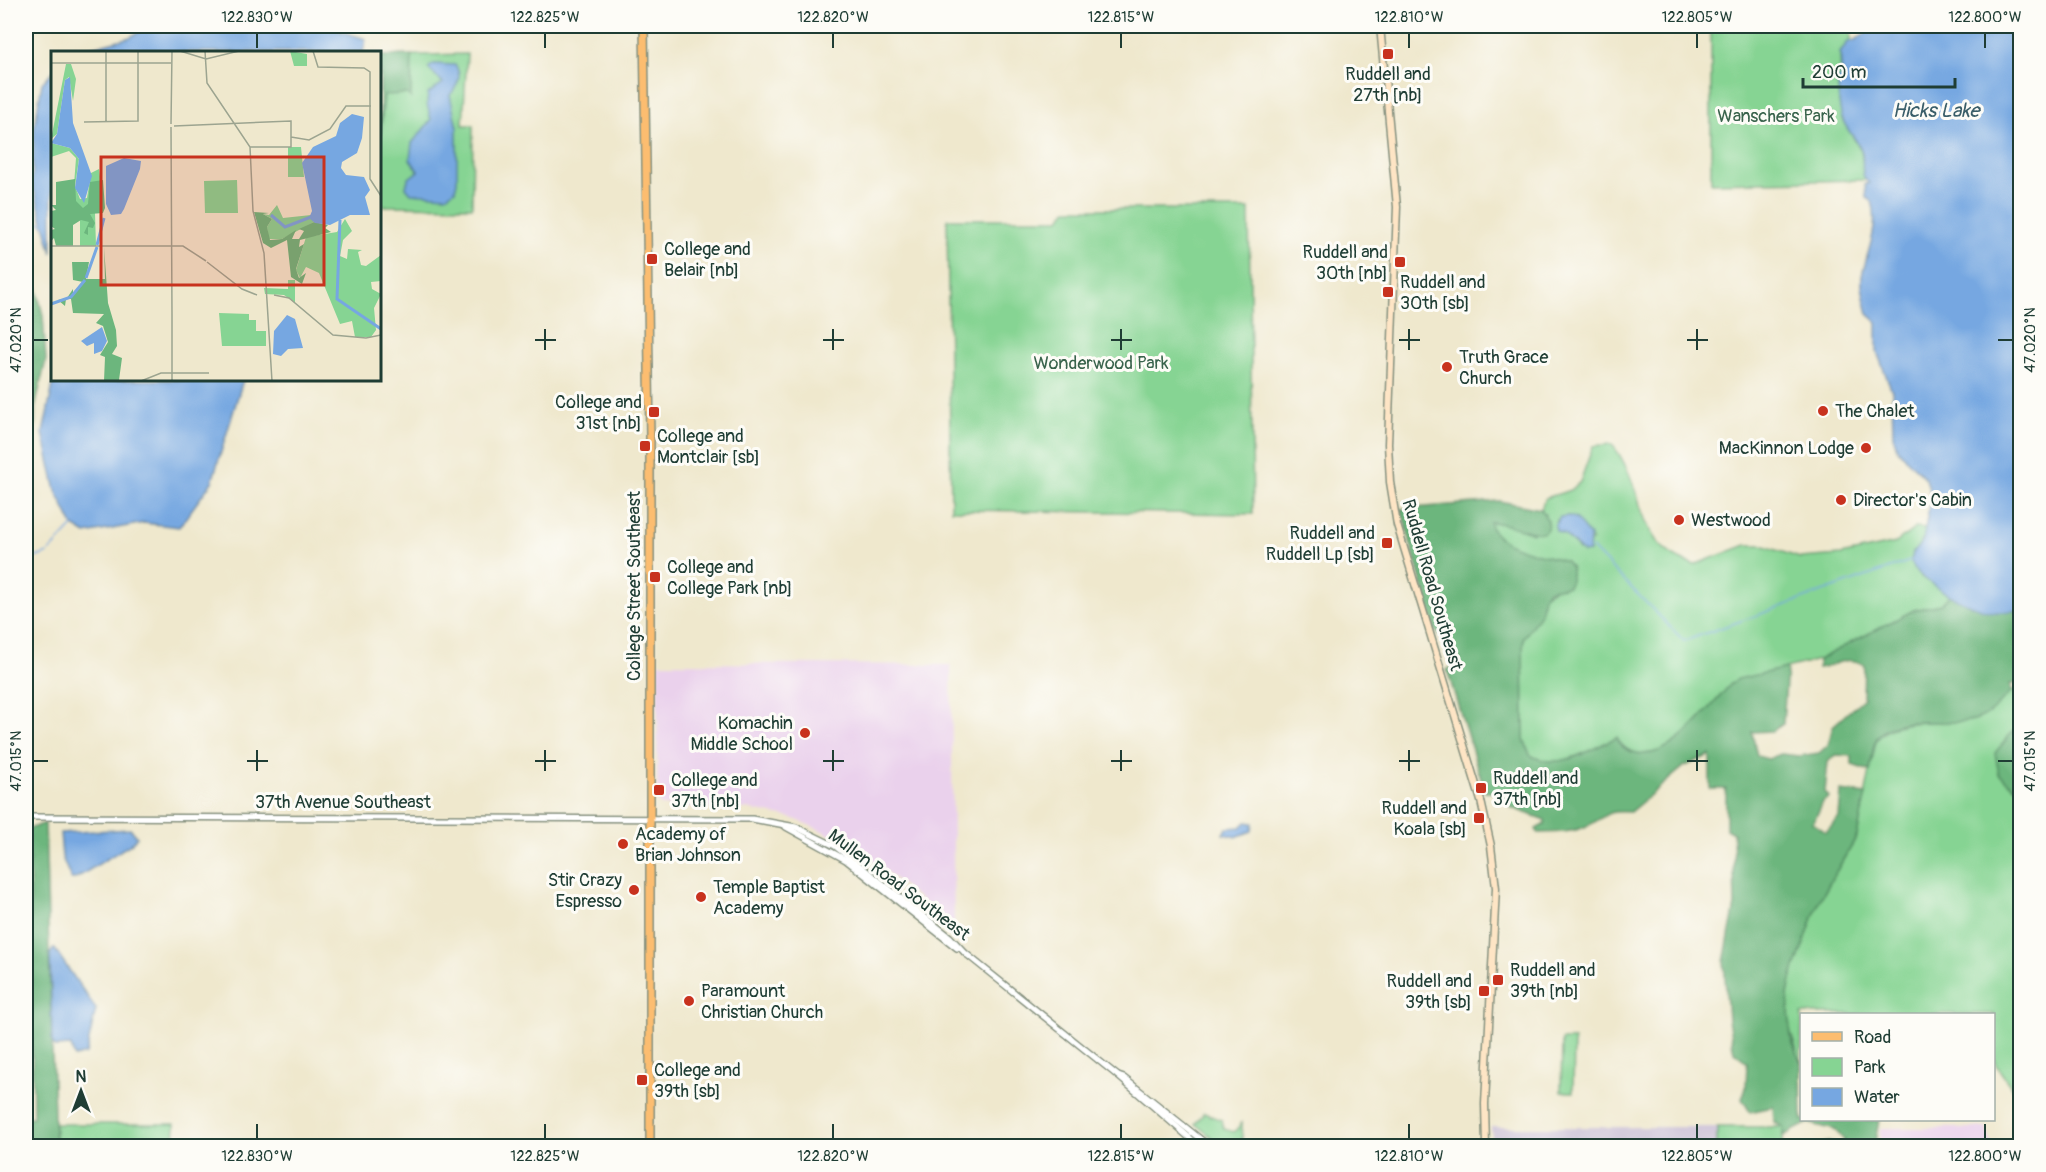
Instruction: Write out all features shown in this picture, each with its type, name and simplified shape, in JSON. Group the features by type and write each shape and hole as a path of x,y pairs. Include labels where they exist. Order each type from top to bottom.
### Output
{"main road":[{"name":"College Street Southeast","path":"644,26 650,436 650,1146"},
{"name":"Ruddell Road Southeast","path":"1380,26 1396,207 1388,444 1391,492 1397,525 1481,801 1495,875 1485,1104 1486,1146"}],"street":[{"name":"37th Avenue Southeast","path":"26,817 649,817"},
{"name":"Mullen Road Southeast","path":"649,817 728,817 782,825 846,860 1118,1076 1199,1146"},
{"name":"Mullen Road Southeast","path":"1118,1076 1124,1078 1209,1146"}],"shaded area":[{"name":"Komachin Middle School","path":"658,663 951,665 954,927 872,860 845,842 792,818 747,809 662,806 657,801"},
{"path":"1491,1127 1717,1127 1717,1146 1493,1146"},
{"path":"1880,1128 1986,1128 1993,1146 1880,1146"}],"green space":[{"name":"Wanschers Park","path":"1711,26 1851,26 1851,41 1840,53 1842,119 1861,150 1865,180 1711,183"},
{"path":"467,54 463,125 473,125 472,207 381,206 381,56"},
{"path":"412,55 411,98 407,94 384,95 381,130 381,56"},
{"name":"Wonderwood Park","path":"1067,209 1249,209 1253,514 951,510 947,219 1060,219"},
{"path":"26,245 43,315 46,360 35,408 34,465 26,488"},
{"path":"1611,444 1616,449 1626,467 1648,526 1655,538 1676,557 1694,565 1746,545 1762,545 1800,558 1841,555 1896,543 1915,528 1926,529 1923,540 1913,553 1921,577 1951,594 1941,604 1914,610 1818,660 1738,680 1731,684 1687,732 1661,750 1647,754 1633,752 1623,746 1617,737 1574,757 1552,761 1541,760 1530,755 1524,739 1523,639 1543,603 1543,595 1558,587 1566,561 1510,545 1500,539 1489,522 1508,523 1533,533 1545,514 1541,509 1545,498 1571,490 1580,482 1593,446","holes":["1569,516 1592,541 1579,550 1556,521 1560,517"]},
{"path":"1499,501 1541,509 1548,521 1547,529 1543,533 1490,522 1493,531 1509,544 1566,561 1571,568 1571,581 1568,586 1548,590 1544,595 1540,614 1523,639 1524,739 1530,755 1541,760 1563,760 1574,757 1617,737 1623,747 1633,752 1647,754 1661,750 1687,732 1738,679 1787,668 1783,724 1772,731 1752,732 1757,756 1768,759 1781,754 1799,756 1819,753 1828,745 1833,726 1863,699 1864,665 1847,661 1818,668 1818,660 1914,610 1941,604 1951,594 1984,609 2020,610 2020,683 2010,684 2012,691 1992,711 1972,720 1902,723 1890,727 1877,738 1870,771 1852,765 1852,756 1835,755 1828,762 1825,792 1829,797 1823,802 1813,823 1826,832 1839,817 1841,791 1866,794 1857,836 1819,901 1792,976 1788,994 1791,1038 1800,1061 1800,1121 1879,1121 1875,1143 1838,1146 1845,1141 1835,1130 1808,1123 1783,1136 1783,1127 1774,1122 1773,1107 1750,1112 1742,1099 1746,1087 1747,1062 1734,1052 1728,1020 1724,962 1735,905 1733,833 1726,829 1726,789 1710,789 1710,755 1685,766 1630,812 1608,814 1585,827 1572,831 1538,833 1536,829 1545,824 1545,820 1512,808 1496,792 1485,792 1447,670 1460,659 1435,631 1401,509"},
{"path":"2020,687 2020,728 2012,732 1999,774 2020,791 2020,1100 1995,1063 1995,1013 1800,1013 1800,1061 1788,1024 1788,994 1792,976 1819,901 1857,836 1876,741 1894,727 1905,724 1974,719 1989,711"},
{"path":"2020,728 2020,791 1999,774 1995,753 2012,732"},
{"path":"45,823 55,1146 26,1146 26,1118 33,1117 29,829"},
{"path":"1562,1040 1574,1040 1573,1092 1561,1092"},
{"path":"1204,1113 1222,1120 1224,1129 1234,1132 1242,1123 1242,1146 1223,1146 1195,1124"},
{"path":"55,1124 175,1124 174,1146 55,1146"},
{"path":"1717,1127 1783,1127 1783,1146 1717,1146"},
{"path":"1828,1142 1838,1146 1818,1146"}],"water":[{"path":"149,26 324,26 366,39 363,51 78,51 130,37"},
{"name":"Hicks Lake","path":"1877,26 2020,26 2020,610 1992,612 1959,600 1923,577 1911,561 1913,553 1923,540 1931,496 1926,479 1898,450 1893,436 1892,391 1877,352 1877,322 1868,314 1862,285 1862,276 1874,230 1874,211 1872,201 1866,198 1865,184 1869,183 1863,173 1862,152 1844,122 1838,98 1838,79 1842,77 1840,53 1848,42"},
{"path":"434,64 455,65 459,73 457,84 450,95 457,128 457,182 455,190 446,196 411,193 406,187 408,179 418,171 410,159 412,143 431,120 427,104 428,94 443,83 428,68"},
{"path":"51,73 51,250 32,183 34,129 42,83"},
{"path":"54,381 243,381 212,482 179,527 144,523 86,534 73,526 56,491 43,433"},
{"path":"1560,517 1575,518 1590,536 1589,552 1583,553 1565,535 1556,531 1555,526"},
{"path":"1246,822 1253,823 1252,831 1236,837 1224,834 1227,828 1241,827"},
{"path":"131,829 137,837 131,844 75,879 71,879 62,857 60,833"},
{"path":"54,948 96,1009 86,1054 74,1057 71,1046 55,1047 52,1042 50,954"}],"waterway":[{"path":"26,219 44,224"},
{"path":"34,558 48,553 73,526"},
{"path":"1592,548 1684,641 1913,560"},
{"path":"26,565 28,611 26,619"}],"place":[{"name":"Ruddell and 27th [nb]","path":"1388,54"},
{"name":"College and Belair [nb]","path":"652,259"},
{"name":"Ruddell and 30th [nb]","path":"1400,262"},
{"name":"Ruddell and 30th [sb]","path":"1388,292"},
{"name":"Truth Grace Church","path":"1447,367"},
{"name":"The Chalet","path":"1823,411"},
{"name":"College and 31st [nb]","path":"654,412"},
{"name":"College and Montclair [sb]","path":"645,446"},
{"name":"MacKinnon Lodge","path":"1866,448"},
{"name":"Director's Cabin","path":"1841,500"},
{"name":"Westwood","path":"1679,520"},
{"name":"Ruddell and Ruddell Lp [sb]","path":"1387,543"},
{"name":"College and College Park [nb]","path":"655,577"},
{"name":"Komachin Middle School","path":"805,733"},
{"name":"Ruddell and 37th [nb]","path":"1481,788"},
{"name":"College and 37th [nb]","path":"659,790"},
{"name":"Ruddell and Koala [sb]","path":"1479,818"},
{"name":"Academy of Brian Johnson","path":"623,844"},
{"name":"Stir Crazy Espresso","path":"634,890"},
{"name":"Temple Baptist Academy","path":"701,897"},
{"name":"Ruddell and 39th [nb]","path":"1498,980"},
{"name":"Ruddell and 39th [sb]","path":"1484,991"},
{"name":"Paramount Christian Church","path":"689,1001"},
{"name":"College and 39th [sb]","path":"642,1080"}]}
